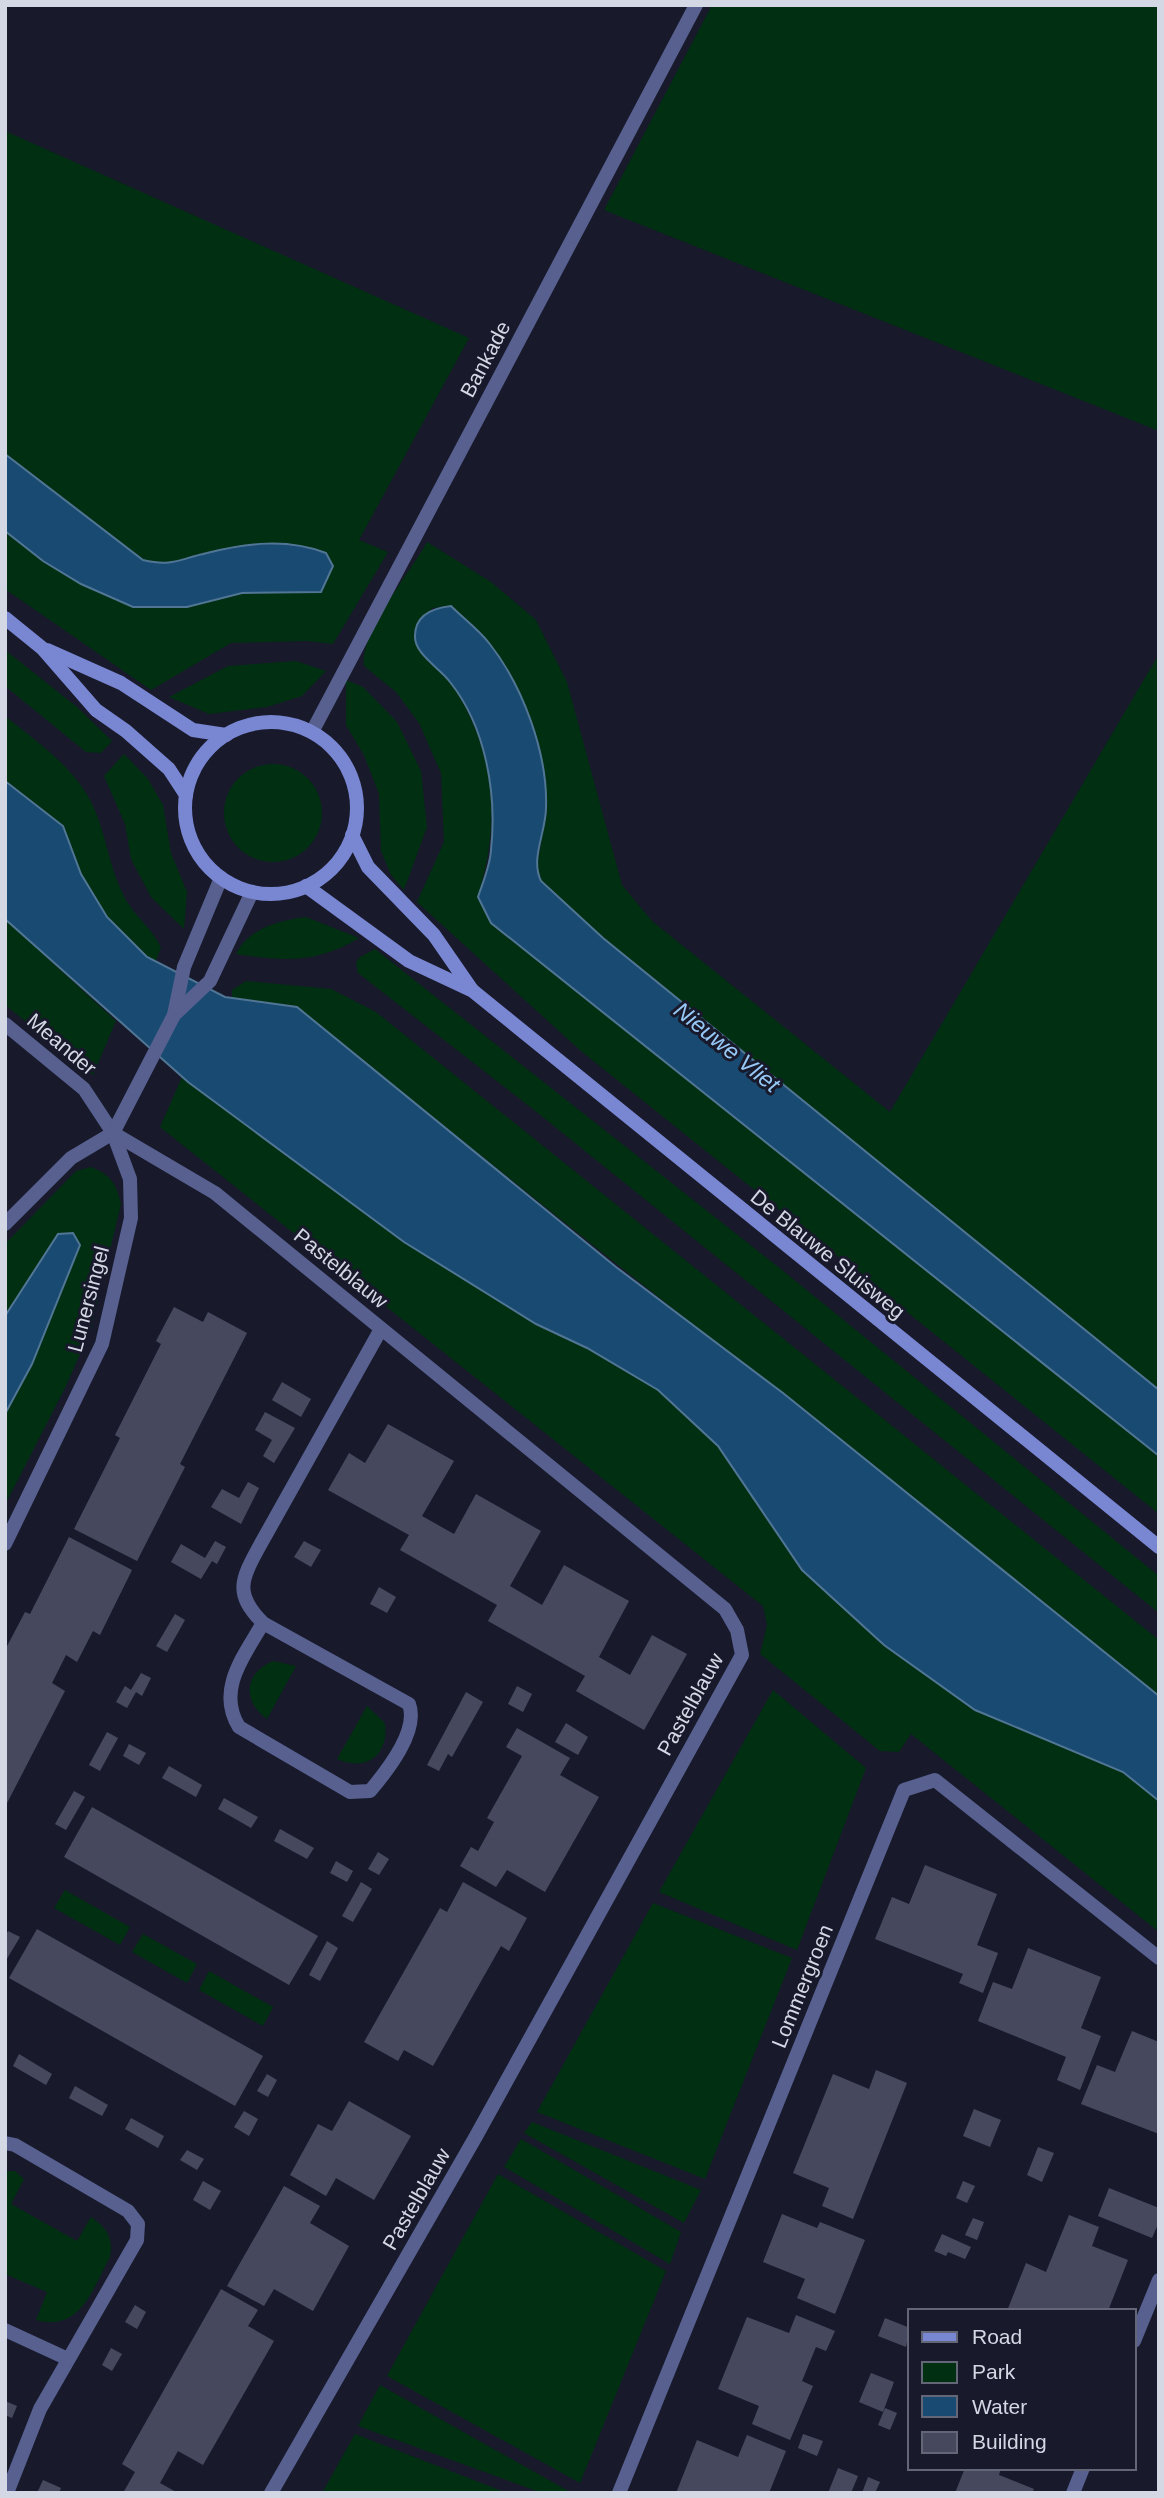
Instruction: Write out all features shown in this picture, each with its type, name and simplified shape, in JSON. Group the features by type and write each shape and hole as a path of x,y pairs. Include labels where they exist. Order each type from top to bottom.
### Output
{"main road":[{"path":"5,618 42,648 96,710 126,731 169,769 186,795"},
{"path":"42,648 121,683 192,730 226,734 268,722 298,726 312,732 335,751 351,776 357,805 352,835 339,860 306,886 279,893 252,892 221,878 209,868 192,842 185,811 186,795 196,767 209,749 226,734"},
{"name":"De Blauwe Sluisweg","path":"352,835 368,867 434,935 473,991"},
{"name":"De Blauwe Sluisweg","path":"306,886 409,961 473,991 1159,1547"}],"street":[{"name":"Bankade","path":"312,732 696,5"},
{"path":"5,1224 71,1158 113,1133 174,1015 184,967 221,878"},
{"path":"174,1015 210,981 252,892"},
{"name":"Meander","path":"5,1024 85,1089 113,1133"},
{"name":"Pastelblauw","path":"113,1133 215,1193 725,1609 737,1630 742,1655 475,2138 271,2493"},
{"name":"Lunersingel","path":"5,1544 102,1344 131,1217 130,1179 113,1133"},
{"path":"263,1623 234,1674 228,1695 239,1727 350,1793 370,1791 411,1726 412,1713 409,1704 263,1623 247,1607 242,1587 246,1570 381,1329"},
{"name":"Lommergroen","path":"619,2493 904,1790 934,1780 1159,1958"},
{"path":"5,2143 43,2161 128,2211 138,2224 137,2240 40,2409 7,2493"},
{"path":"1136,2336 1159,2280"},
{"path":"5,2330 68,2360"},
{"path":"1073,2493 1082,2470"}],"green space":[{"path":"712,5 1159,5 1159,431 604,210"},
{"path":"5,131 469,338 359,540 388,552 333,644 307,641 231,643 151,690 5,589 5,531 43,561 81,584 133,607 187,607 242,593 321,592 203,553 165,565 143,560 5,454"},
{"path":"427,542 491,582 536,620 567,682 622,885 652,921 890,1112 1159,654 1159,1390 603,938 541,881 536,871 547,809 451,606 432,608 419,649 453,685 467,711 486,762 492,814 490,841 478,897 491,923 1159,1456 1159,1514 581,1051 417,902 444,842 441,773 419,723 396,692 364,666 365,652 378,620"},
{"path":"5,650 77,707 112,741 101,753 86,752 5,686"},
{"path":"296,661 326,671 302,696 267,707 209,714 169,697 228,666"},
{"path":"346,680 363,687 397,722 421,771 427,827 404,890 391,875 381,851 379,794 364,755 346,725"},
{"path":"5,716 46,749 82,787 98,818 121,890 161,947 156,961 147,957 107,917 81,874 63,826 5,781"},
{"path":"124,754 148,779 163,805 171,853 187,892 184,929 151,897 131,859 125,824 104,776"},
{"path":"263,764 283,764 308,778 319,794 322,813 319,832 308,848 283,862 263,862 246,854 232,840 224,823 224,803 232,786 246,772"},
{"path":"306,917 359,938 328,952 299,958 236,954 248,938 266,927"},
{"path":"5,919 116,1021 93,1075 5,1005"},
{"path":"375,949 782,1270 1159,1576 1159,1613 534,1110 358,973 356,963 360,957"},
{"path":"246,981 331,989 376,1012 1159,1640 1159,1696 297,1007 232,998 232,990"},
{"path":"182,1077 404,1242 536,1324 587,1348 658,1390 718,1446 802,1570 884,1645 975,1710 1123,1772 1159,1801 1159,1932 911,1734 899,1752 880,1751 760,1654 767,1625 763,1606 160,1127"},
{"path":"91,1167 112,1181 121,1204 91,1329 66,1386 5,1505 5,1414 32,1364 80,1245 9,1309 5,1316 5,1244 76,1171"},
{"path":"273,1661 296,1666 267,1719 253,1704 250,1688 256,1673"},
{"path":"773,1690 866,1768 797,1950 659,1892"},
{"path":"367,1706 385,1723 383,1744 379,1752 366,1762 337,1759"},
{"path":"65,1890 130,1927 120,1945 54,1908"},
{"path":"653,1903 792,1958 705,2179 537,2112"},
{"path":"143,1934 197,1964 187,1983 132,1952"},
{"path":"209,1971 273,2007 263,2026 199,1990"},
{"path":"532,2122 701,2190 684,2223 524,2133"},
{"path":"521,2139 681,2232 670,2264 504,2167"},
{"path":"5,2171 15,2171 24,2179 11,2204 77,2241 91,2217 105,2229 110,2239 110,2257 91,2295 74,2314 64,2320 36,2320 47,2292 5,2274"},
{"path":"498,2174 666,2271 580,2483 387,2376"},
{"path":"380,2385 572,2493 542,2493 358,2426"},
{"path":"355,2434 507,2493 322,2493"}],"water":[{"path":"5,454 143,560 169,562 237,547 281,544 326,553 333,566 321,592 242,593 187,607 133,607 81,584 43,561 5,531"},
{"name":"Nieuwe Vliet","path":"451,606 485,638 501,660 513,679 531,721 546,787 545,817 537,864 541,881 603,938 1159,1390 1159,1456 491,923 478,897 491,850 492,806 486,762 472,719 462,700 446,677 423,655 415,636 418,623 426,614"},
{"path":"5,781 63,826 81,874 107,917 147,957 225,997 297,1007 616,1267 783,1393 1159,1696 1159,1801 1123,1772 975,1710 884,1645 802,1570 718,1446 658,1390 587,1348 536,1324 404,1242 188,1082 5,919"},
{"path":"73,1233 80,1245 32,1364 5,1414 5,1316 58,1234"}],"building":[{"path":"174,1307 203,1322 208,1312 247,1333 180,1464 185,1467 137,1561 74,1529 120,1438 115,1435 161,1344 156,1341"},
{"path":"282,1382 311,1399 301,1417 272,1400"},
{"path":"265,1412 295,1428 274,1463 263,1456 272,1440 255,1430"},
{"path":"388,1424 454,1461 422,1516 454,1534 476,1494 541,1531 510,1586 542,1605 564,1565 629,1601 599,1657 630,1675 652,1635 687,1654 644,1730 576,1691 585,1676 488,1621 497,1605 400,1550 409,1535 328,1490 349,1453 365,1463"},
{"path":"248,1482 259,1488 241,1524 211,1507 222,1489 239,1498"},
{"path":"69,1537 132,1570 100,1635 93,1631 77,1662 66,1655 52,1683 65,1691 5,1807 5,1650 25,1612 30,1614"},
{"path":"215,1541 226,1547 217,1564 212,1561 201,1579 171,1562 181,1544 205,1558"},
{"path":"304,1541 321,1550 311,1567 294,1557"},
{"path":"379,1587 396,1597 387,1613 370,1604"},
{"path":"175,1614 185,1620 167,1652 156,1646"},
{"path":"141,1673 151,1678 142,1696 136,1692 127,1708 116,1702 125,1686 131,1690"},
{"path":"517,1686 532,1694 523,1712 508,1704"},
{"path":"466,1692 483,1702 452,1757 448,1754 439,1771 427,1765"},
{"path":"566,1723 588,1737 578,1755 555,1742"},
{"path":"517,1728 570,1758 560,1775 599,1797 545,1892 507,1870 496,1887 460,1866 471,1847 478,1851 494,1822 487,1818 522,1756 506,1747"},
{"path":"107,1732 118,1738 100,1771 89,1765"},
{"path":"129,1744 146,1753 139,1765 123,1756"},
{"path":"169,1766 202,1785 196,1797 162,1778"},
{"path":"74,1791 85,1797 66,1830 55,1824"},
{"path":"224,1798 258,1817 251,1828 218,1809"},
{"path":"92,1807 318,1936 289,1985 64,1857"},
{"path":"280,1829 314,1848 307,1859 274,1841"},
{"path":"378,1852 389,1859 379,1875 368,1869"},
{"path":"336,1861 353,1871 347,1882 330,1873"},
{"path":"925,1865 997,1894 977,1945 998,1953 983,1993 959,1983 963,1974 875,1939 892,1897 909,1904"},
{"path":"361,1882 372,1889 353,1922 342,1916"},
{"path":"463,1882 527,1918 509,1951 501,1946 433,2066 404,2050 398,2061 364,2042 440,1908 447,1912"},
{"path":"37,1929 263,2056 235,2106 9,1978"},
{"path":"8,1931 20,1937 5,1962 5,1936"},
{"path":"327,1941 338,1948 320,1981 309,1975"},
{"path":"1028,1948 1101,1977 1081,2028 1101,2036 1080,2090 1057,2080 1066,2057 978,2021 993,1982 1012,1989"},
{"path":"1132,2031 1159,2042 1159,2134 1081,2104 1097,2065 1115,2072"},
{"path":"19,2054 52,2074 46,2085 13,2066"},
{"path":"876,2070 907,2083 853,2219 822,2206 829,2188 793,2173 833,2074 869,2089"},
{"path":"267,2074 277,2080 268,2097 257,2091"},
{"path":"75,2086 108,2105 102,2116 69,2098"},
{"path":"349,2101 411,2136 374,2200 336,2178 326,2196 290,2175 318,2124 332,2131"},
{"path":"974,2109 1001,2120 990,2147 963,2136"},
{"path":"244,2111 258,2119 249,2136 234,2127"},
{"path":"131,2118 164,2136 158,2148 125,2129"},
{"path":"1038,2147 1054,2153 1042,2182 1027,2175"},
{"path":"187,2150 204,2159 197,2170 180,2160"},
{"path":"203,2181 221,2191 210,2210 193,2200"},
{"path":"963,2181 975,2186 967,2203 956,2198"},
{"path":"284,2186 320,2206 310,2223 349,2246 313,2311 274,2289 264,2306 227,2286"},
{"path":"1109,2188 1159,2208 1159,2222 1152,2238 1098,2216"},
{"path":"782,2214 817,2228 820,2222 865,2240 835,2314 797,2298 805,2279 763,2262"},
{"path":"1069,2215 1099,2227 1092,2246 1128,2260 1109,2309 1008,2309 1026,2263 1046,2272"},
{"path":"973,2218 984,2222 977,2240 965,2235"},
{"path":"942,2234 971,2247 965,2259 948,2252 946,2256 934,2251"},
{"path":"221,2289 258,2310 248,2326 274,2341 203,2465 178,2451 160,2483 178,2493 123,2493 135,2472 122,2464"},
{"path":"135,2305 146,2312 137,2329 125,2322"},
{"path":"796,2315 835,2331 826,2351 816,2347 802,2381 813,2386 790,2440 752,2424 759,2406 718,2389 747,2317 789,2333"},
{"path":"885,2318 908,2327 906,2347 878,2336"},
{"path":"111,2348 122,2354 112,2371 102,2365"},
{"path":"871,2373 894,2382 883,2412 859,2402"},
{"path":"5,2401 17,2406 12,2418 5,2415"},
{"path":"885,2408 897,2413 890,2430 878,2425"},
{"path":"803,2434 823,2441 817,2456 798,2448"},
{"path":"747,2435 786,2451 769,2493 676,2493 697,2440 738,2457"},
{"path":"838,2468 858,2476 851,2493 828,2493"},
{"path":"964,2470 1000,2470 999,2475 1034,2489 1032,2493 955,2493"},
{"path":"868,2477 880,2482 875,2493 862,2493"},
{"path":"43,2480 61,2488 59,2493 37,2493"}]}
